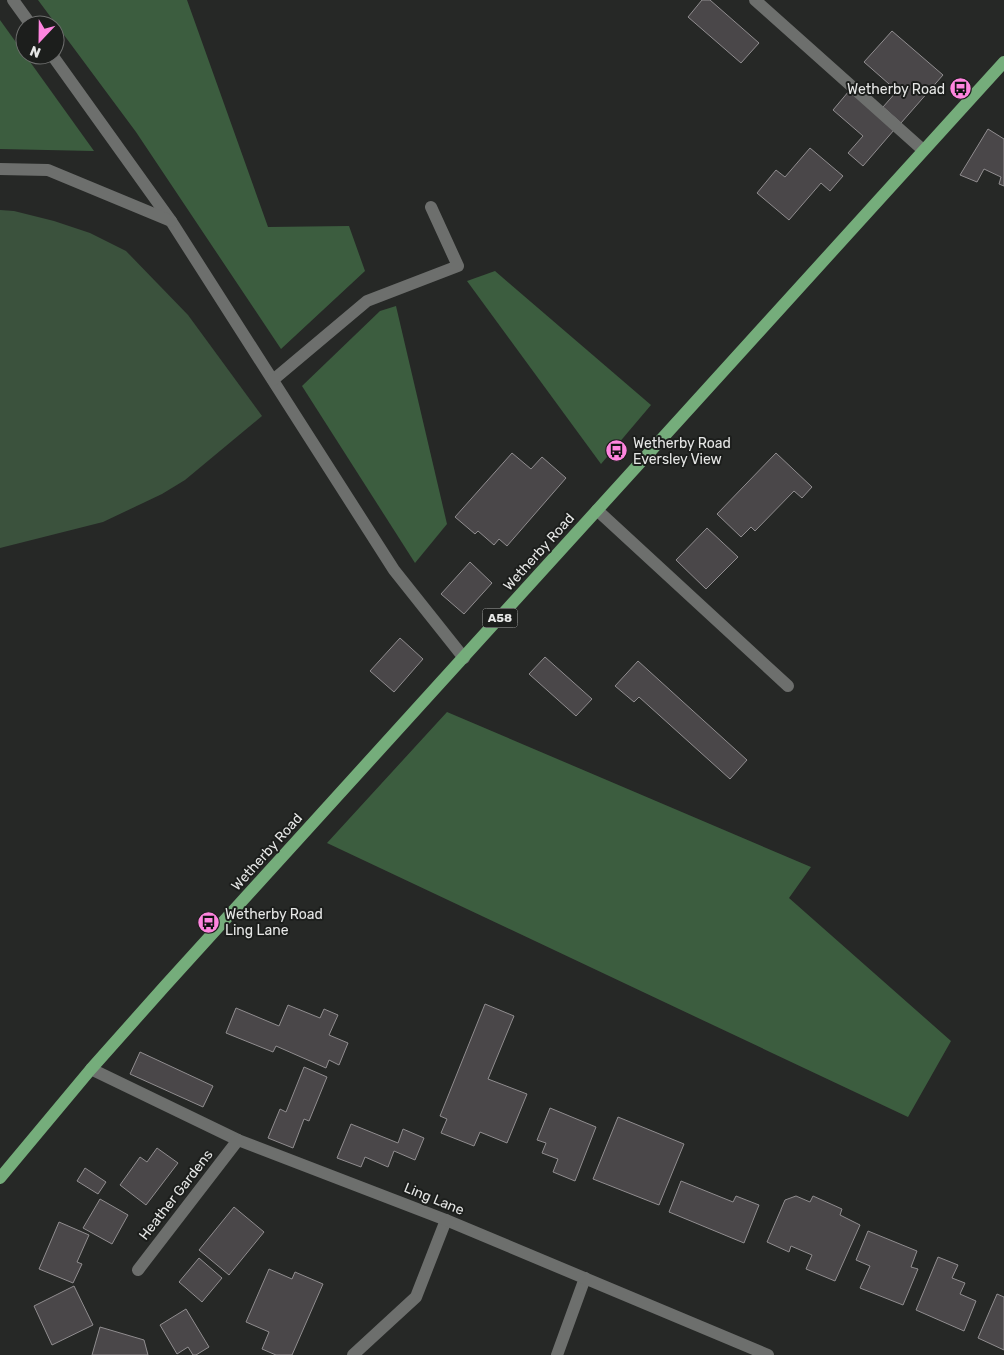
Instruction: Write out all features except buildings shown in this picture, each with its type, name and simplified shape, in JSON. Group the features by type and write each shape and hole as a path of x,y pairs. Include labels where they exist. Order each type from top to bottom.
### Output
{"main road":[{"name":"Wetherby Road","path":"0,1178 91,1070 1004,62"}],"street":[{"path":"13,0 24,15"},
{"path":"755,0 923,150"},
{"path":"59,65 171,221 394,570 464,658"},
{"path":"0,169 48,170 171,221"},
{"path":"273,380 367,301 458,266 431,207"},
{"path":"597,510 788,686"},
{"name":"Ling Lane","path":"91,1070 238,1140 446,1220 768,1355"},
{"name":"Heather Gardens","path":"138,1270 238,1140"},
{"path":"353,1355 416,1297 446,1220"},
{"path":"557,1355 584,1278"}],"green space":[{"path":"38,0 187,0 268,227 349,226 365,271 281,349 136,132 65,36 65,15 49,15"},
{"path":"0,20 15,41 15,65 32,65 94,151 0,149"},
{"path":"0,210 14,211 54,221 90,233 126,251 188,315 262,416 185,480 162,494 103,522 0,548"},
{"path":"495,271 651,405 601,464 467,281"},
{"path":"396,306 447,524 415,563 302,386 380,311"},
{"path":"447,712 811,867 789,898 951,1041 908,1117 327,843"}],"place":[{"name":"Wetherby Road","path":"961,89"},
{"name":"Wetherby Road Eversley View","path":"617,451"},
{"name":"Wetherby Road Ling Lane","path":"209,922"}]}
